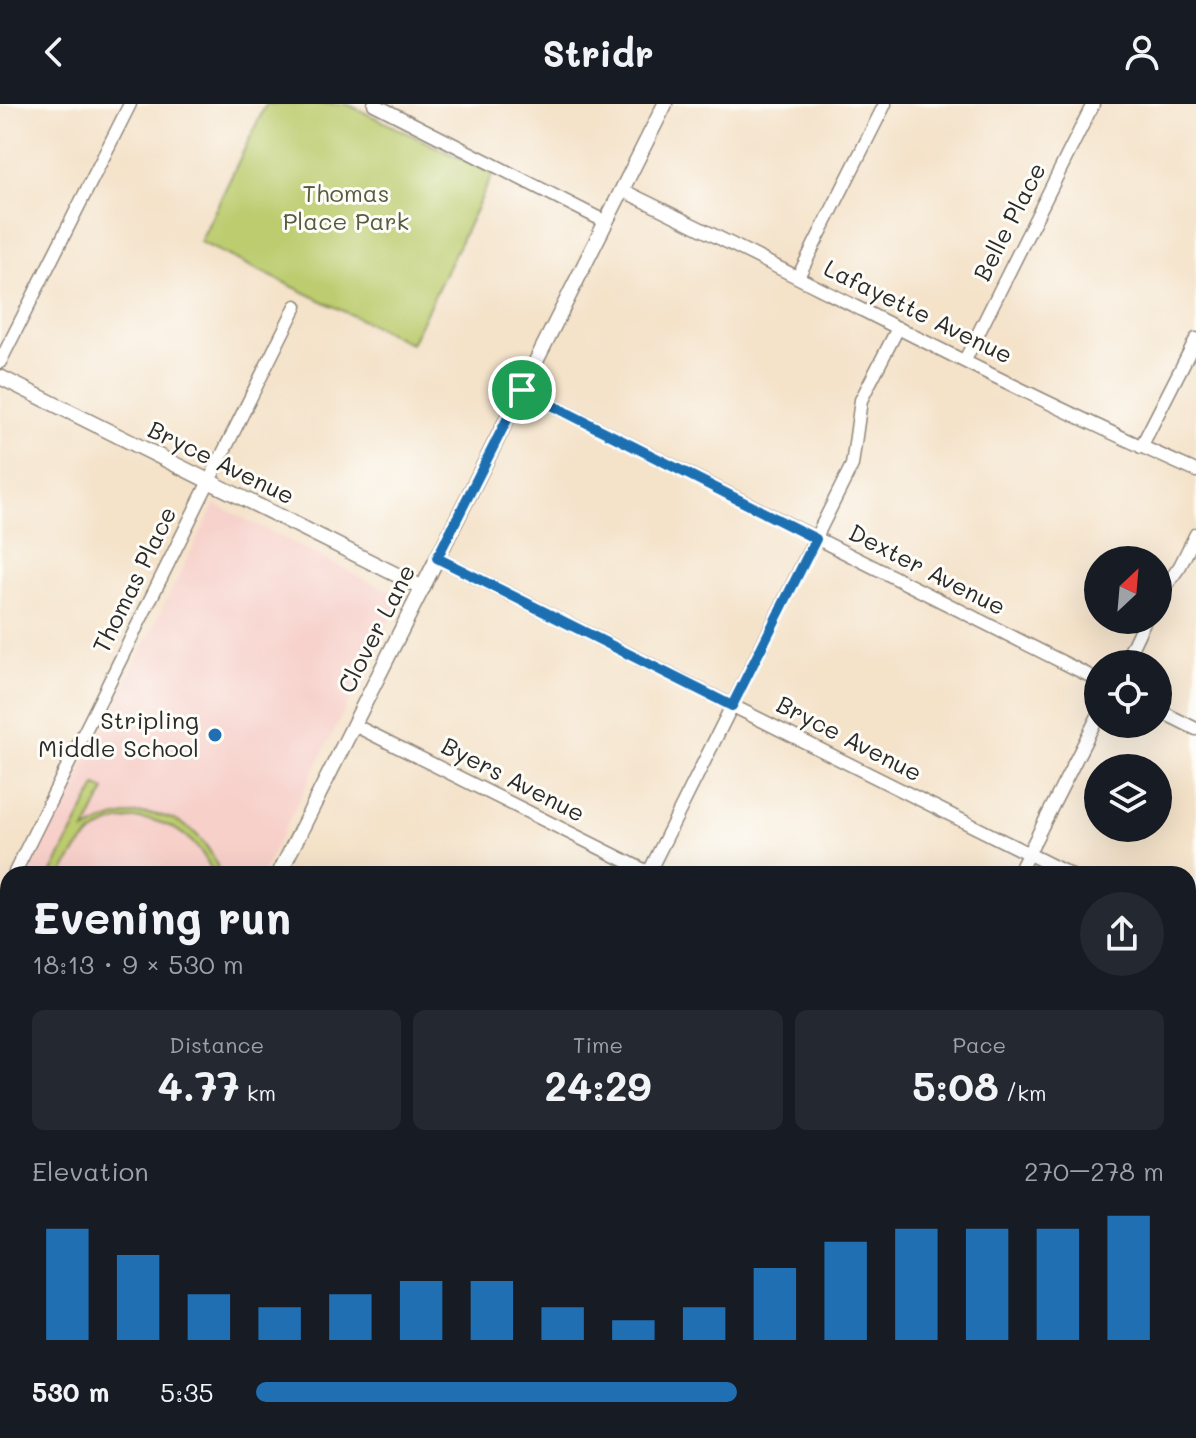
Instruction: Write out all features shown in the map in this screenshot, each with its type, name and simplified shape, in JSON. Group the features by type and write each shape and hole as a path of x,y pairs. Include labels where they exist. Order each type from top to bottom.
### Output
{"street":[{"path":"0,362 130,104"},
{"path":"374,104 394,108 606,222"},
{"name":"Clover Lane","path":"283,866 665,104"},
{"path":"798,277 885,104"},
{"name":"Belle Place","path":"965,360 1093,104"},
{"name":"Lafayette Avenue","path":"622,190 1141,447 1196,471"},
{"name":"Thomas Place","path":"18,866 296,306"},
{"path":"653,866 852,465 861,400 898,328"},
{"path":"1141,447 1196,339"},
{"name":"Bryce Avenue","path":"0,377 423,588"},
{"name":"Dexter Avenue","path":"522,390 1084,673"},
{"path":"1172,577 1196,534"},
{"name":"Bryce Avenue","path":"437,558 1053,866"},
{"path":"1172,717 1196,729"},
{"name":"Byers Avenue","path":"354,725 636,866"},
{"path":"1022,866 1087,738"}],"shaded area":[{"name":"Stripling Middle School","path":"215,504 401,597 266,866 33,866"}],"green space":[{"name":"Thomas Place Park","path":"266,104 347,104 493,174 411,344 200,242"},
{"path":"96,786 105,790 85,831 125,815 164,816 198,836 211,852 217,866 209,866 193,842 178,831 145,819 127,819 109,824 92,834 75,852 67,866 55,866"}],"place":[{"name":"Stripling Middle School","path":"215,735"}],"route":[{"path":"522,390 816,539 732,706 437,558 522,390"}]}
